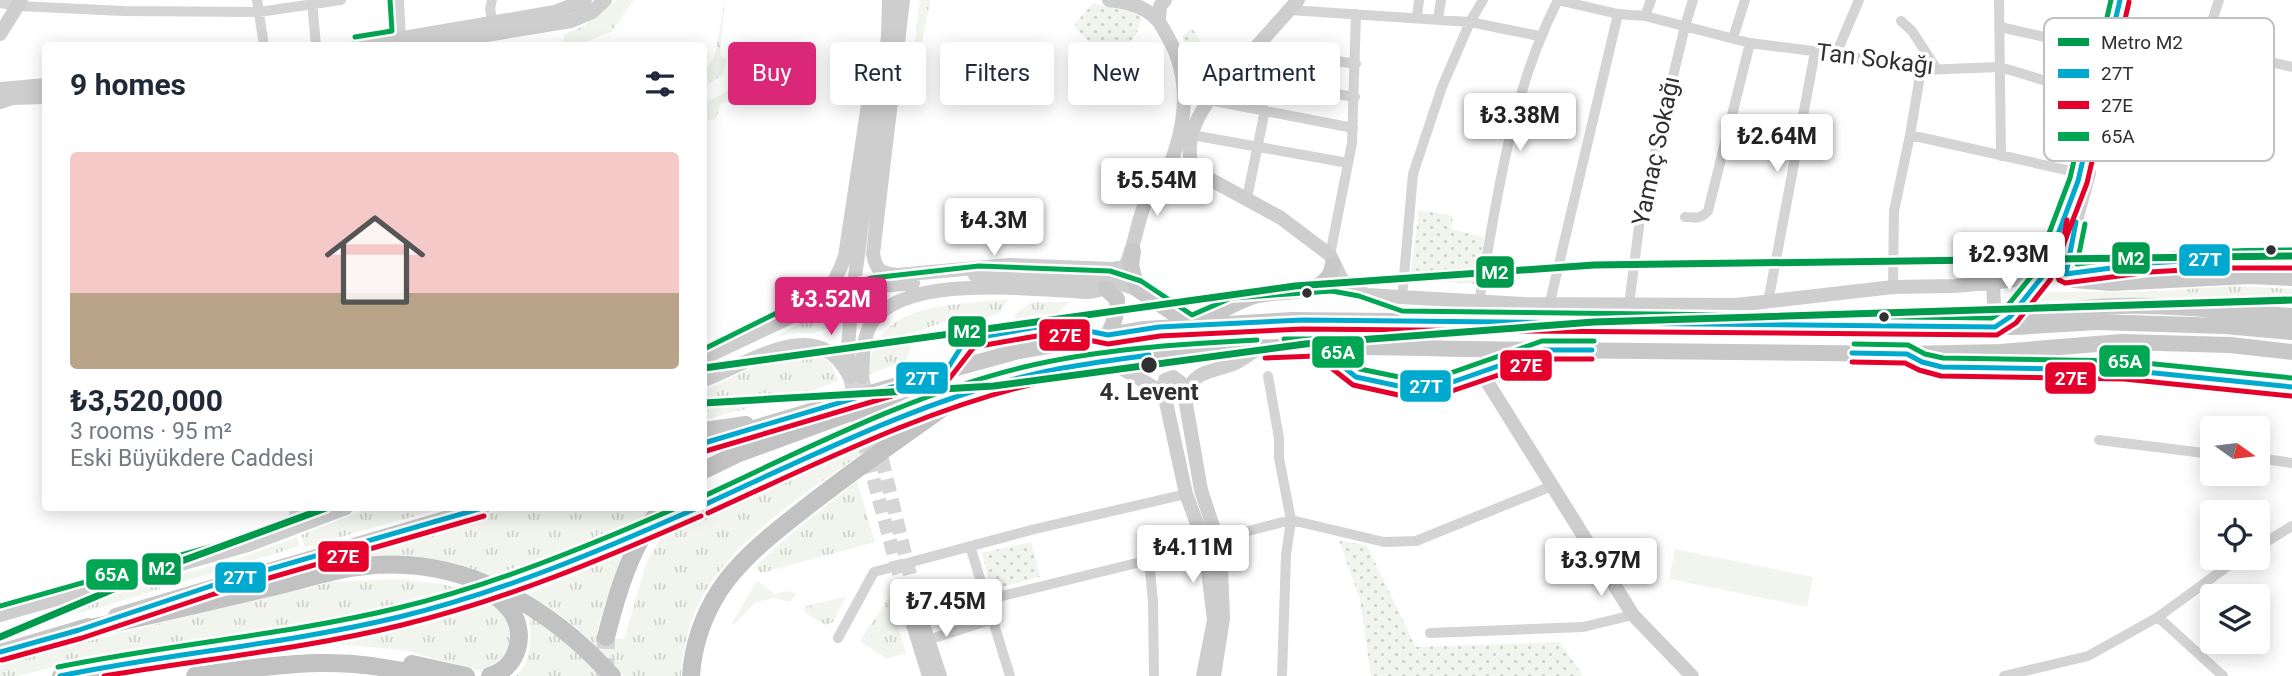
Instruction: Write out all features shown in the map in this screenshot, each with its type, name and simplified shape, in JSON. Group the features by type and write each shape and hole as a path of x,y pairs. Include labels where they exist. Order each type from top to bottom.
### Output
{"highway":[{"path":"707,469 739,453 870,405 946,371"},
{"path":"691,676 700,626 731,575 773,534 820,496 958,397"},
{"path":"607,637 626,572 642,539 660,511"},
{"path":"79,630 155,616 365,566 419,566 467,576 496,587 559,625 612,676"},
{"path":"467,576 511,611 518,626 520,638 512,662 504,670 490,676"},
{"path":"339,661 359,657 374,658 466,676"},
{"path":"195,676 339,661 385,666 423,676"}],"main road":[{"path":"1133,251 1131,265 1137,289 1191,325"},
{"path":"1191,325 1254,296 1312,289 1323,284 1330,278 1332,260"},
{"path":"2066,274 2074,280 2111,283 2249,276 2292,278"},
{"path":"1108,335 1117,314 1116,299 1109,285"},
{"path":"2017,327 2057,313 2109,307 2148,306 2292,316"},
{"path":"707,442 1019,351 1144,329 1191,325 1357,320 2017,327 2097,322 2225,326 2292,332"},
{"path":"709,502 847,440 958,397 1025,376 1107,360 1161,354 1319,347 1907,354 2000,352 2120,342 2230,345 2292,352"},
{"path":"1907,354 1922,362 1942,367 2125,370 2292,384"},
{"path":"707,430 745,424 762,426"},
{"path":"1,651 79,630 211,586 466,511"},
{"path":"60,676 161,657 302,636 441,606 559,567 690,511"}],"street":[{"path":"257,0 263,42"},
{"path":"0,3 124,11 259,12 312,2 341,0"},
{"path":"399,0 401,42 555,12 585,0"},
{"path":"492,0 490,9 493,24"},
{"path":"444,42 571,21 592,12 606,0"},
{"path":"876,0 887,4"},
{"path":"902,0 873,254 876,268 897,275 1009,265 1113,269 1125,267"},
{"path":"1112,0 1135,5 1159,20 1178,58"},
{"path":"1159,20 1160,6 1165,0"},
{"path":"1417,17 1419,0"},
{"path":"1438,19 1441,0"},
{"path":"1402,298 1413,174 1442,87 1470,22 1483,0"},
{"path":"1479,302 1506,145 1539,36 1558,0"},
{"name":"Tan Sokağı","path":"1558,0 1618,15 1645,16 1750,43 1836,54 1921,70 2000,67 2044,80"},
{"path":"1645,16 1651,0"},
{"name":"Yamaç Sokağı","path":"1629,305 1641,211 1693,0"},
{"path":"1733,38 1745,0"},
{"path":"1836,54 1859,0"},
{"path":"1999,0 2001,156"},
{"path":"2118,18 2120,0"},
{"path":"2120,18 2128,0"},
{"path":"2213,18 2219,0"},
{"path":"312,2 316,42"},
{"path":"0,34 20,3"},
{"path":"856,377 848,347 847,297 888,36 887,4"},
{"path":"707,357 815,304 826,296 835,282 845,256 879,36 887,4"},
{"path":"1260,42 1294,5 1356,14 1470,22 1539,36"},
{"path":"1332,260 1353,128 1356,14"},
{"path":"1550,302 1618,15"},
{"path":"1901,21 1912,31 1936,68"},
{"path":"2000,27 2044,37"},
{"path":"1685,217 1696,219 1709,211 1750,43"},
{"path":"1768,302 1815,52"},
{"path":"1340,62 1356,65"},
{"path":"2274,63 2292,67"},
{"path":"1893,287 1894,211 1921,70"},
{"path":"0,89 42,85"},
{"path":"1340,95 1354,97"},
{"path":"0,102 12,98 42,96"},
{"path":"1185,105 1188,151 1193,170"},
{"path":"1166,175 1187,133 1206,105"},
{"path":"1237,105 1353,128"},
{"path":"1248,198 1265,110"},
{"path":"1187,133 1348,163"},
{"path":"1910,135 2080,173"},
{"path":"1995,327 2010,317 2042,277 2083,161"},
{"path":"2066,274 2073,232 2091,161"},
{"path":"856,377 864,341 871,325 882,311 905,298 943,290 1007,288 1086,292 1109,285 1125,267 1133,251 1141,211 1148,194 1155,183 1177,169 1193,170 1281,218 1332,260 1349,286 1366,295 1402,298 1479,302 1736,305 1893,287 1993,283 2149,263 2292,259"},
{"path":"815,304 847,297 873,287 979,275 1137,289"},
{"path":"1993,283 1995,327"},
{"path":"847,297 859,305 882,311"},
{"path":"707,379 791,345 810,344 828,352 856,377"},
{"path":"1185,404 1189,386 1198,376 1215,368 1234,364 1257,349"},
{"path":"1107,360 1164,393"},
{"path":"1481,372 1633,615 1692,676"},
{"path":"1268,376 1291,520 1286,555 1282,676"},
{"path":"1203,676 1214,620 1211,542 1185,404 1178,379 1173,377 1165,380 1164,393 1186,494 1211,542 1221,568 1223,619 1214,676"},
{"path":"2099,440 2200,453"},
{"path":"2270,460 2292,463"},
{"path":"986,600 1149,560 1291,520 1384,542 1416,541 1552,486"},
{"path":"838,638 874,572 1201,490"},
{"path":"296,511 300,526"},
{"path":"300,526 306,511"},
{"path":"0,615 238,548 338,511"},
{"path":"2270,540 2292,526"},
{"path":"970,546 1007,675"},
{"path":"1149,560 1153,601 1154,676"},
{"path":"2004,676 2088,656 2158,617 2223,570"},
{"path":"929,676 914,613 940,676"},
{"path":"1430,633 1583,627 1633,615"},
{"path":"2158,617 2223,676"},
{"path":"937,637 993,619"},
{"path":"239,676 311,662"}],"green space":[{"path":"617,0 634,0 611,32 585,42 563,42 565,34 582,27"},
{"path":"725,0 720,56 727,60 722,75 707,85 707,68 715,55"},
{"path":"920,0 930,0 922,42 915,42"},
{"path":"1092,4 1137,12 1142,19 1130,42 1089,42 1075,24"},
{"path":"1192,28 1201,42 1184,42 1182,36"},
{"path":"728,89 728,101 721,104 716,119 707,120 707,99"},
{"path":"1419,210 1453,216 1451,229 1484,237 1476,284 1410,279"},
{"path":"2232,286 2292,289 2292,306 2163,299 2037,301 2047,292 2145,292"},
{"path":"1008,299 999,314 969,321 960,316 916,332 906,361 867,375 873,350 885,332 900,320 940,307"},
{"path":"842,302 843,319 814,334 777,336 820,311"},
{"path":"1032,302 1070,302 1056,315 1040,314 1015,319 1015,314"},
{"path":"804,350 817,353 833,369 838,381 707,419 707,390 766,361"},
{"path":"870,444 871,447 781,511 721,569 700,600 692,620 681,676 624,676 567,620 526,595 626,554 604,605 596,636 624,639 646,564 660,538 836,456"},
{"path":"857,481 875,542 761,573 755,567 787,537"},
{"path":"362,511 433,511 305,547 301,535"},
{"path":"497,511 651,511 646,518 566,552 496,577 430,559 326,566 324,560"},
{"path":"297,537 300,546 163,588 160,580 240,558"},
{"path":"1339,540 1367,546 1416,647 1560,642 1583,676 1371,676 1360,599"},
{"path":"1031,542 1040,577 991,590 982,553"},
{"path":"1675,549 1813,577 1807,607 1669,579"},
{"path":"400,579 458,588 356,615 223,638 152,646 88,658 19,676 0,676 0,663 290,591 332,582"},
{"path":"158,581 160,589 77,614 75,605"},
{"path":"757,581 775,594 787,591 796,594 790,602 774,598 756,602 732,623"},
{"path":"846,596 833,622 826,625 805,613 804,607"},
{"path":"889,597 906,653 887,659 860,641"},
{"path":"496,601 514,634 506,658 487,670 481,671 408,651 339,644 432,623"},
{"path":"529,615 550,628 602,676 516,676 528,656 531,640"}],"tunnel":[{"path":"850,377 859,425 910,615"},
{"path":"862,377 919,612"},
{"path":"605,676 606,637"}],"metro line":[{"name":"M2","path":"707,368 1295,286 1594,265 2292,256"},
{"name":"M2","path":"707,403 994,386 1305,344 1594,322 2292,300"},
{"name":"M2","path":"0,637 168,566 318,511"}],"transit line":[{"name":"65A","path":"355,37 392,31 390,0"},
{"name":"65A","path":"2107,18 2111,0"},
{"name":"27T","path":"2116,18 2120,0"},
{"name":"27E","path":"2125,18 2129,2"},
{"name":"65A","path":"707,348 811,296 838,287 872,278 979,266 1110,271 1141,281 1192,315 1231,298 1332,291 1359,296 1402,311 1992,318 2004,310 2034,273 2074,161"},
{"name":"27T","path":"707,442 946,371 963,344 970,339 1054,324 1108,335 1159,327 1303,320 1995,327 2010,317 2042,277 2078,181 2083,161"},
{"name":"27E","path":"707,451 949,379 974,347 1054,333 1108,344 1160,336 1303,329 1997,335 2016,323 2050,280 2087,183 2092,161"},
{"name":"27E","path":"2067,220 2057,273 2059,280 2065,283 2150,272 2217,268 2292,268"},
{"name":"27T","path":"2076,222 2066,274 2149,263 2292,259"},
{"name":"65A","path":"2085,224 2077,264 2184,253 2292,250"},
{"name":"65A","path":"1284,339 1321,339 1360,369 1404,378 1442,376 1542,341 1594,341"},
{"name":"65A","path":"707,495 901,407 982,378 1053,361 1111,352 1257,340"},
{"name":"65A","path":"1854,344 1908,345 1925,354 1943,358 2125,361 2292,378"},
{"name":"27T","path":"1265,349 1319,347 1356,377 1403,387 1444,385 1544,350 1592,350"},
{"name":"27T","path":"1852,353 1907,354 1922,362 1942,367 2125,370 2292,387"},
{"name":"27T","path":"707,504 830,447 959,396 1048,371 1149,355"},
{"name":"27E","path":"1265,358 1316,356 1353,385 1403,396 1446,393 1545,359 1592,359"},
{"name":"27E","path":"1852,362 1905,363 1941,376 2124,379 2291,396"},
{"name":"27E","path":"708,513 833,456 918,420 962,405 1062,377 1150,364"},
{"name":"65A","path":"0,606 245,537 315,511"},
{"name":"27T","path":"0,652 79,630 211,586 472,511"},
{"name":"65A","path":"58,667 314,625 434,599 574,551 669,511"},
{"name":"27T","path":"60,676 315,634 399,617 513,583 690,511"},
{"name":"27E","path":"2,660 82,638 214,594 484,516"},
{"name":"27E","path":"104,676 328,641 440,615 553,577 701,516"}],"place":[{"name":"4. Levent","path":"1149,365"}]}
